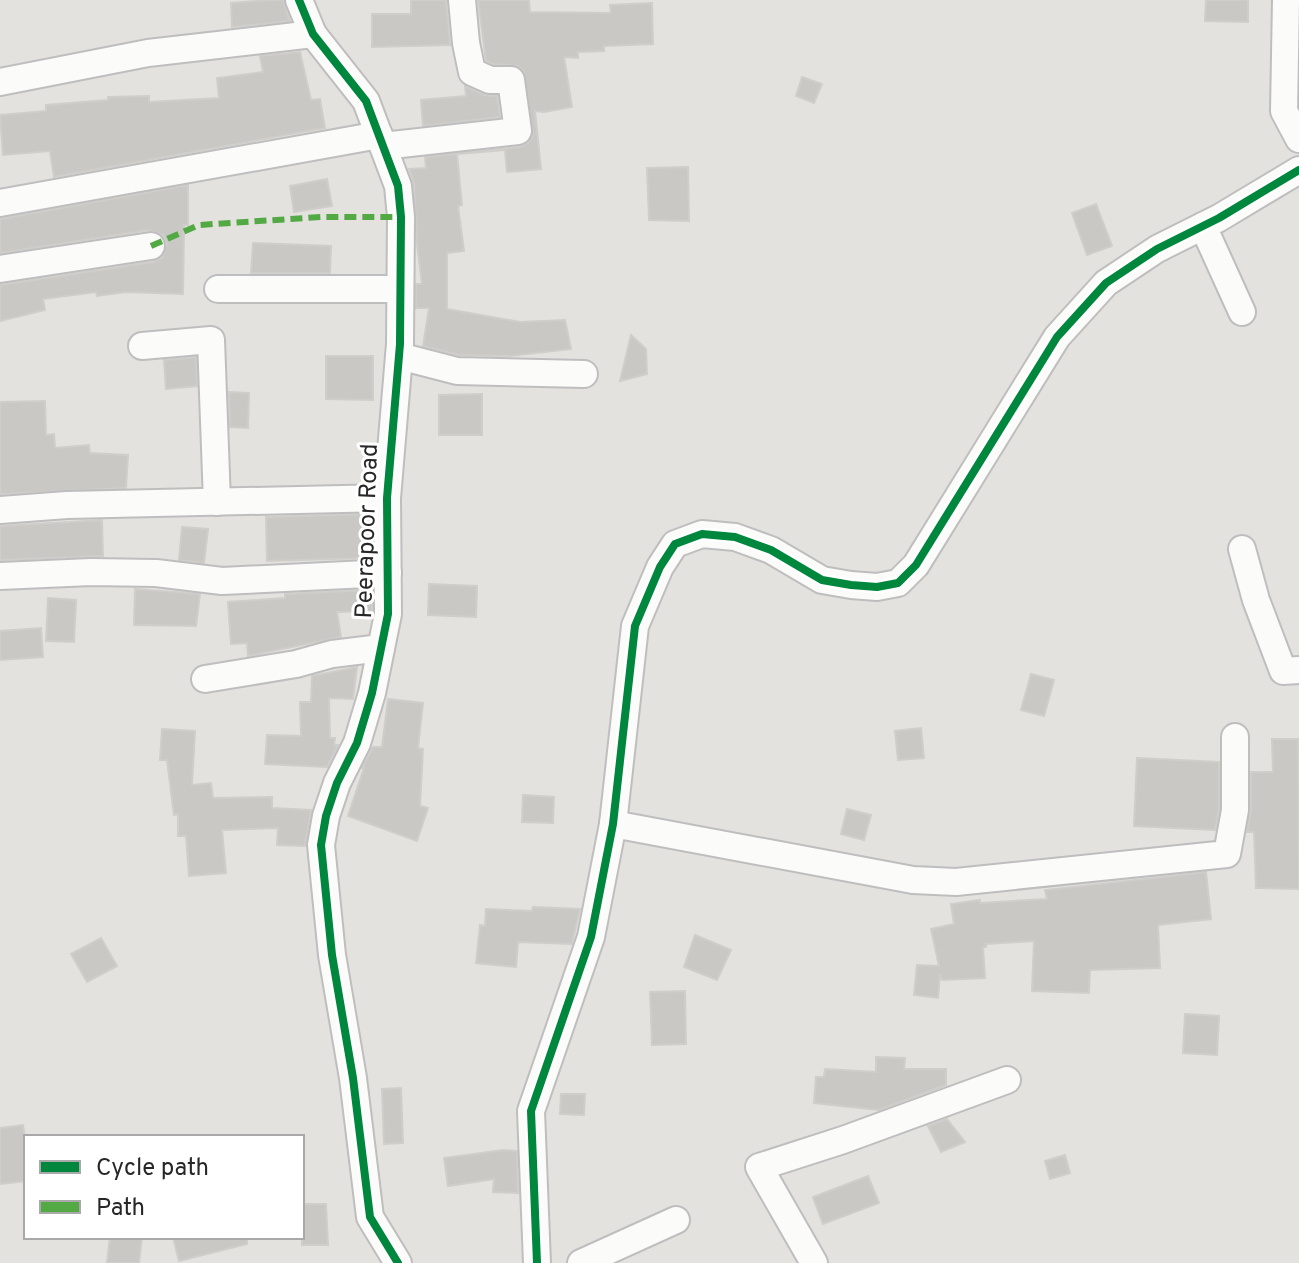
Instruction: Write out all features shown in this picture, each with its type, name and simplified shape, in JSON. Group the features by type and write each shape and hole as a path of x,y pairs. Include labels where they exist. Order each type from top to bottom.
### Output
{"street":[{"name":"Peerapoor Road","path":"301,0 313,34 366,101 398,186 401,217 399,356 387,498 388,614 372,693 357,743 337,783 326,816 321,845 332,955 353,1078 370,1217 398,1263"},
{"path":"0,203 381,140 518,131 511,80 490,80 472,72 462,0"},
{"path":"1286,0 1284,111 1299,139"},
{"path":"0,82 148,53 313,34"},
{"path":"537,1263 531,1111 591,937 613,824 635,626 660,567 675,544 702,534 735,537 771,550 822,580 877,587 898,583 916,565 1057,337 1106,283 1157,249 1299,170"},
{"path":"1203,226 1242,312"},
{"path":"0,269 151,246"},
{"path":"218,289 400,289"},
{"path":"142,346 211,340 217,502"},
{"path":"399,356 457,371 584,374"},
{"path":"0,510 67,505 387,498"},
{"path":"1242,549 1256,600 1283,671 1299,670"},
{"path":"0,576 156,573 222,581 388,573"},
{"path":"205,679 296,664 332,654 381,648"},
{"path":"613,824 913,880 956,882 1227,854 1235,810 1235,737"},
{"path":"814,1263 759,1167 1007,1080"},
{"path":"581,1263 676,1220"}],"building":[{"path":"283,0 290,21 232,27 231,3"},
{"path":"411,0 446,0 450,45 372,47 372,14 411,14"},
{"path":"478,0 529,0 530,12 611,13 610,5 652,3 653,44 604,46 604,51 578,52 578,58 564,57 572,107 535,111 541,169 507,172 505,150 457,154 462,205 458,206 464,251 447,253 447,309 520,322 565,320 571,349 510,356 459,355 423,346 429,308 416,308 416,284 422,284 414,184 409,169 426,168 425,157 520,147 533,136 524,71 518,66 486,61"},
{"path":"1206,0 1248,0 1248,22 1205,21"},
{"path":"300,52 311,100 320,99 325,128 54,177 50,151 3,155 0,115 46,111 46,105 108,100 108,97 149,96 149,102 219,98 217,78 263,72 260,56"},
{"path":"802,77 822,84 814,103 796,96"},
{"path":"465,86 484,95 497,96 500,117 423,126 421,100 466,96"},
{"path":"688,167 689,221 649,220 647,168"},
{"path":"327,179 332,206 294,212 290,186"},
{"path":"188,185 183,294 126,292 97,296 96,292 43,299 45,310 0,321 0,285 153,262 162,258 167,244 163,235 149,230 0,253 0,219"},
{"path":"1096,204 1112,246 1087,255 1072,213"},
{"path":"253,243 331,246 330,273 251,273"},
{"path":"631,335 646,349 647,374 620,381"},
{"path":"326,356 373,356 373,400 326,399"},
{"path":"196,357 197,386 166,389 164,360"},
{"path":"229,392 249,393 248,428 230,427"},
{"path":"482,394 482,435 439,435 439,395"},
{"path":"45,401 46,435 54,434 55,448 89,445 90,453 128,455 126,488 0,494 0,402"},
{"path":"367,514 367,558 267,561 266,517"},
{"path":"102,520 103,556 0,560 0,526"},
{"path":"182,527 208,529 204,563 179,560"},
{"path":"429,584 477,586 476,617 428,615"},
{"path":"135,589 200,594 196,626 134,625"},
{"path":"372,590 372,611 337,612 341,637 248,656 247,643 231,644 228,602 285,598 285,594"},
{"path":"48,598 76,600 74,642 46,641"},
{"path":"41,628 43,657 0,660 0,631"},
{"path":"357,667 353,699 329,698 330,738 335,738 334,745 338,745 327,767 265,764 267,735 301,736 300,702 311,702 312,676"},
{"path":"1031,674 1054,680 1044,716 1021,710"},
{"path":"388,699 423,703 418,748 423,749 420,806 428,808 417,841 348,816 362,768 373,747 382,747"},
{"path":"921,728 924,758 898,760 895,731"},
{"path":"162,729 195,731 192,785 211,783 213,798 272,797 272,808 311,810 305,846 277,845 278,828 222,830 226,873 189,876 186,836 178,836 178,814 174,815 167,760 160,760"},
{"path":"1272,739 1298,739 1299,889 1256,888 1254,832 1247,832 1251,810 1251,772 1273,772"},
{"path":"1137,758 1219,762 1219,809 1215,830 1134,826"},
{"path":"523,795 554,797 553,823 522,822"},
{"path":"847,809 871,815 864,840 841,834"},
{"path":"1206,872 1211,919 1158,925 1160,968 1090,970 1089,993 1032,991 1034,941 986,944 983,947 985,978 942,980 940,974 938,998 914,995 917,965 939,966 931,929 954,924 951,904 980,900 980,903 1047,899 1045,890"},
{"path":"533,907 580,909 572,944 518,942 516,967 476,963 480,925 485,926 486,909 532,911"},
{"path":"695,935 731,950 717,980 684,967"},
{"path":"101,938 117,966 87,982 71,954"},
{"path":"685,991 686,1044 652,1045 650,992"},
{"path":"1185,1014 1219,1016 1217,1055 1183,1053"},
{"path":"876,1057 905,1058 904,1069 946,1069 946,1085 879,1110 814,1103 816,1077 824,1077 825,1069 876,1072"},
{"path":"401,1088 403,1143 384,1144 382,1089"},
{"path":"561,1094 585,1094 584,1115 560,1114"},
{"path":"947,1119 965,1142 941,1152 928,1126"},
{"path":"23,1125 24,1181 0,1184 0,1128"},
{"path":"517,1151 518,1193 493,1192 494,1179 448,1186 444,1158"},
{"path":"1065,1155 1070,1173 1050,1179 1045,1161"},
{"path":"868,1176 879,1203 823,1224 813,1197"},
{"path":"304,1204 326,1204 328,1245 302,1245"},
{"path":"110,1239 142,1239 139,1263 107,1263"},
{"path":"174,1239 247,1239 247,1244 179,1261"}],"marked path":[{"path":"151,246 199,225 321,217 401,217"}],"cycle path":[{"path":"299,0 313,34 366,101 398,186 401,217 400,344 387,498 388,614 372,693 357,743 337,783 326,816 321,845 332,955 353,1078 370,1217 398,1263"},
{"path":"537,1263 531,1111 591,937 613,824 635,626 660,567 675,544 702,534 735,537 771,550 822,580 877,587 898,583 916,565 1057,337 1106,283 1157,249 1219,218 1299,170"}]}
